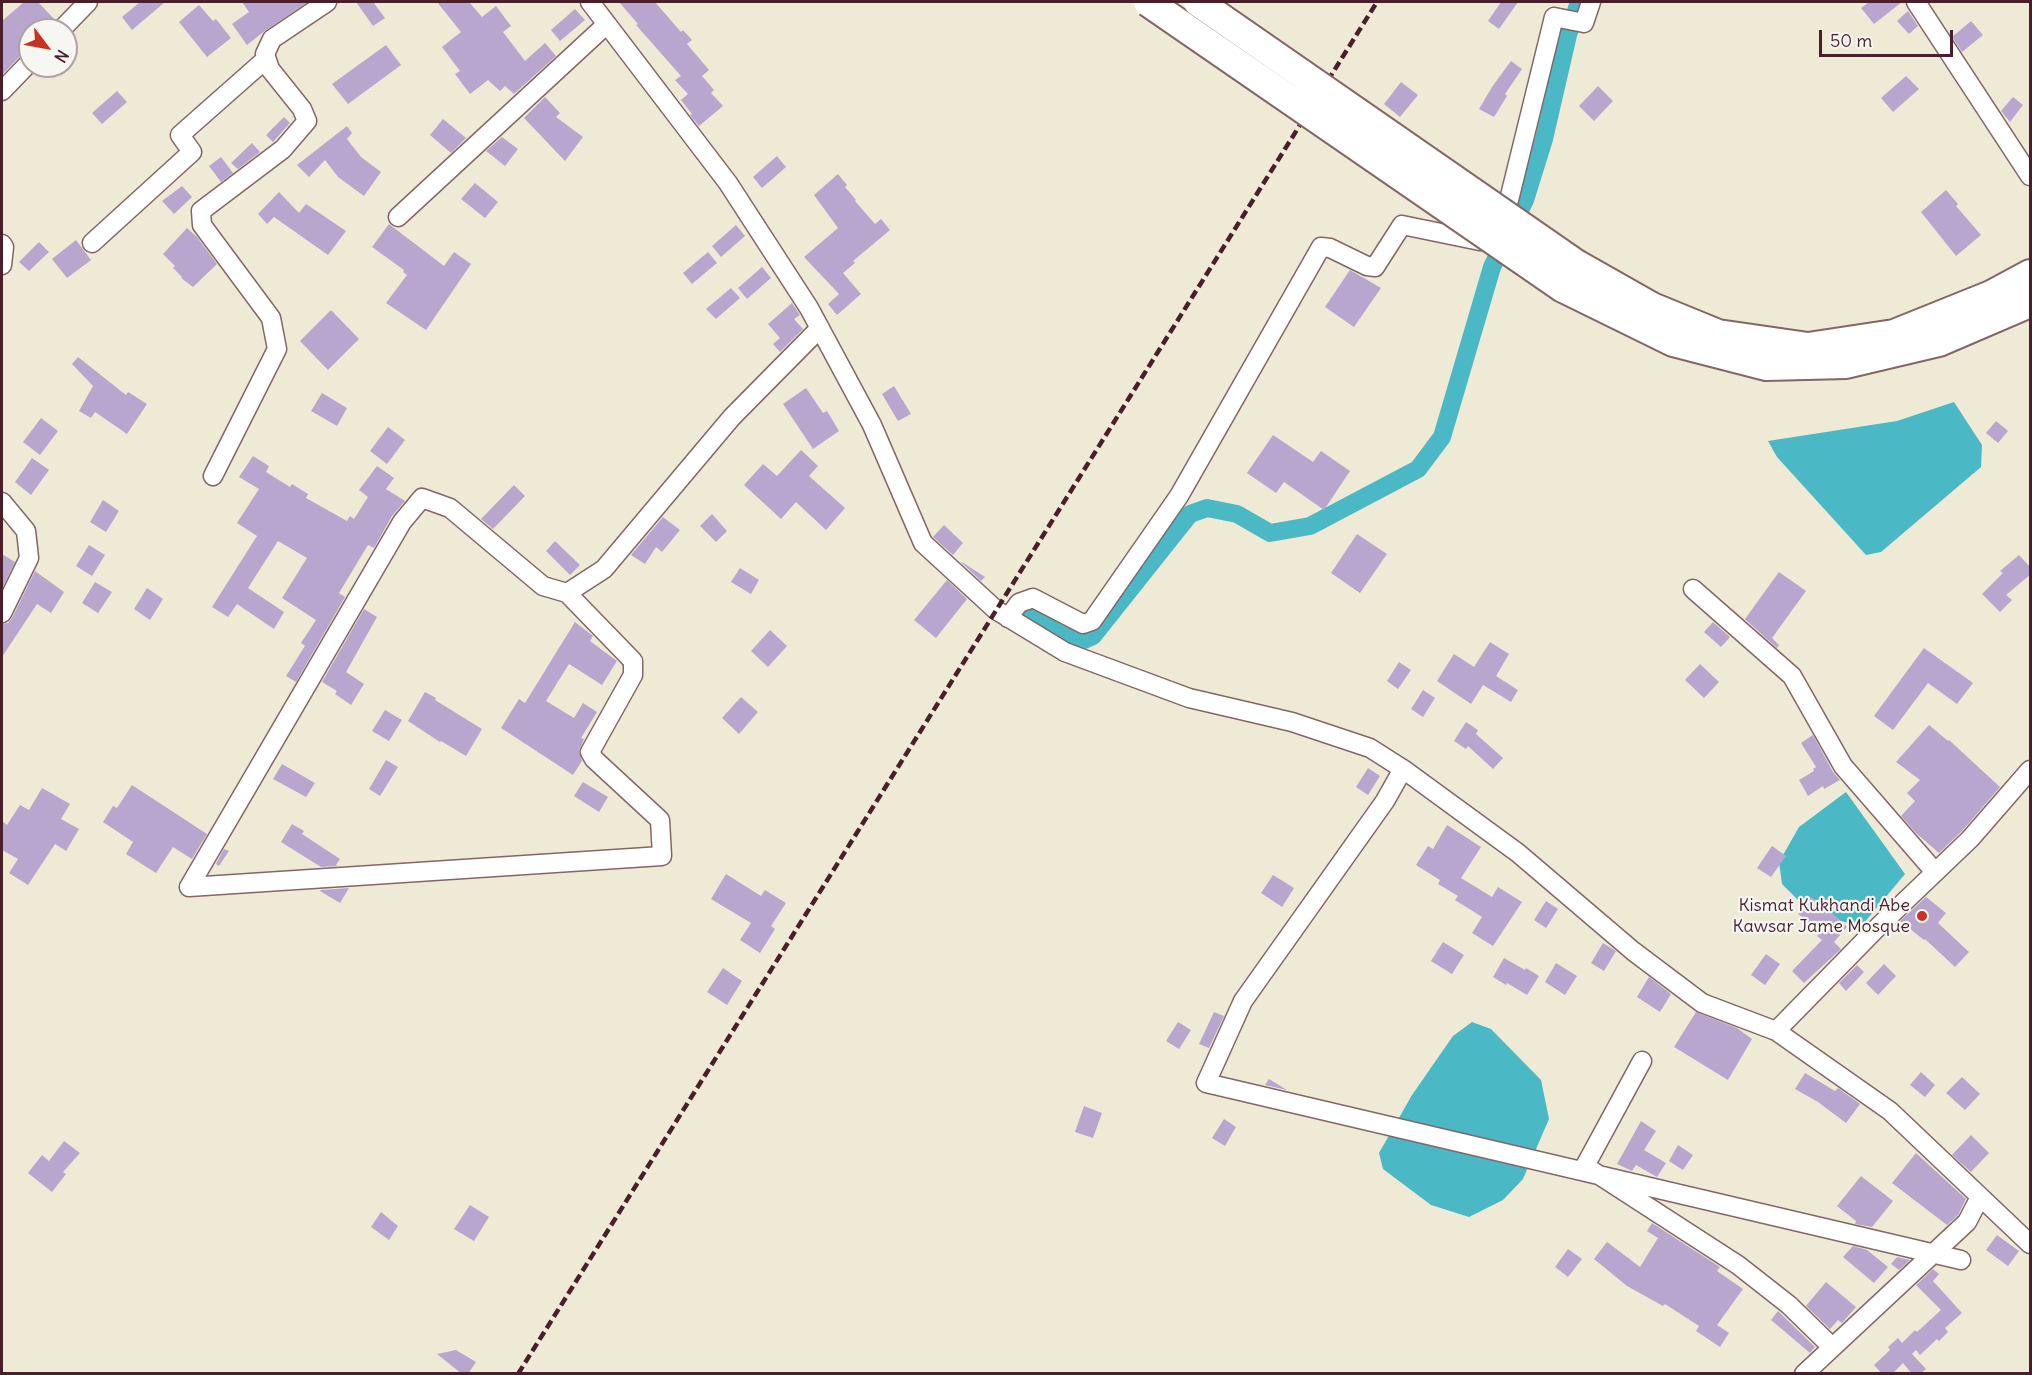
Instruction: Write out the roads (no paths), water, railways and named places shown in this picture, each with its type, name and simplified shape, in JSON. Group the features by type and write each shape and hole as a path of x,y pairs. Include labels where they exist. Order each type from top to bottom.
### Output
{"main road":[{"path":"1148,2 1673,342 1766,366 1846,364 1939,342 2031,303"},
{"path":"1198,2 1569,276 1718,334 1808,347 1894,334 1991,295 2031,274"}],"street":[{"path":"73,18 88,2"},
{"path":"213,476 277,349 271,318 202,225 201,211 283,149 307,121 302,109 270,69 264,54 272,39 327,2"},
{"path":"590,2 728,183 809,308 872,426 923,543 996,610 1065,652 1189,698 1292,722 1370,748 1403,769 1518,853 1634,951 1702,1003 1776,1032 1890,1111 1980,1197 2027,1233"},
{"path":"1008,618 1019,603 1033,598 1083,624 1092,621 1179,496 1322,247 1330,248 1367,266 1375,267 1402,225 1480,241 1509,200 1554,17 1584,23 1591,2"},
{"path":"1916,2 2031,176"},
{"path":"398,217 607,24"},
{"path":"92,243 192,152 180,135 266,59"},
{"path":"2,91 18,74"},
{"path":"2,244 4,247 2,264"},
{"path":"567,593 633,661 633,675 590,752 594,759 660,820 662,856 189,887 402,522 422,498 450,508 543,586 567,593 604,569 732,417 820,328"},
{"path":"2,502 26,531 29,558 2,613"},
{"path":"1693,589 1792,676 1844,766 1935,872"},
{"path":"1403,769 1385,801 1243,1001 1206,1083 1961,1260"},
{"path":"1776,1032 1879,926 1970,839 2031,771"},
{"path":"1641,1061 1585,1166 1737,1265 1789,1305 1832,1347"},
{"path":"1804,1374 1967,1222 1980,1197"}],"water":[{"path":"1954,402 1982,445 1981,467 1881,552 1866,555 1777,457 1768,441 1897,421"},
{"path":"1846,792 1905,874 1864,923 1848,923 1810,912 1782,884 1779,862 1799,827"},
{"path":"1472,1022 1491,1029 1541,1080 1549,1119 1523,1179 1503,1200 1469,1217 1431,1205 1383,1169 1379,1153 1412,1095 1453,1036"}],"waterway":[{"path":"1028,615 1084,640 1093,636 1190,514 1207,508 1237,514 1270,533 1310,526 1418,469 1442,437 1492,267 1525,200 1544,139 1568,35 1579,2"}],"railway":[{"path":"518,1374 1377,2"}],"place":[{"name":"Kismat Kukhandi Abe Kawsar Jame Mosque","path":"1922,916"}]}
